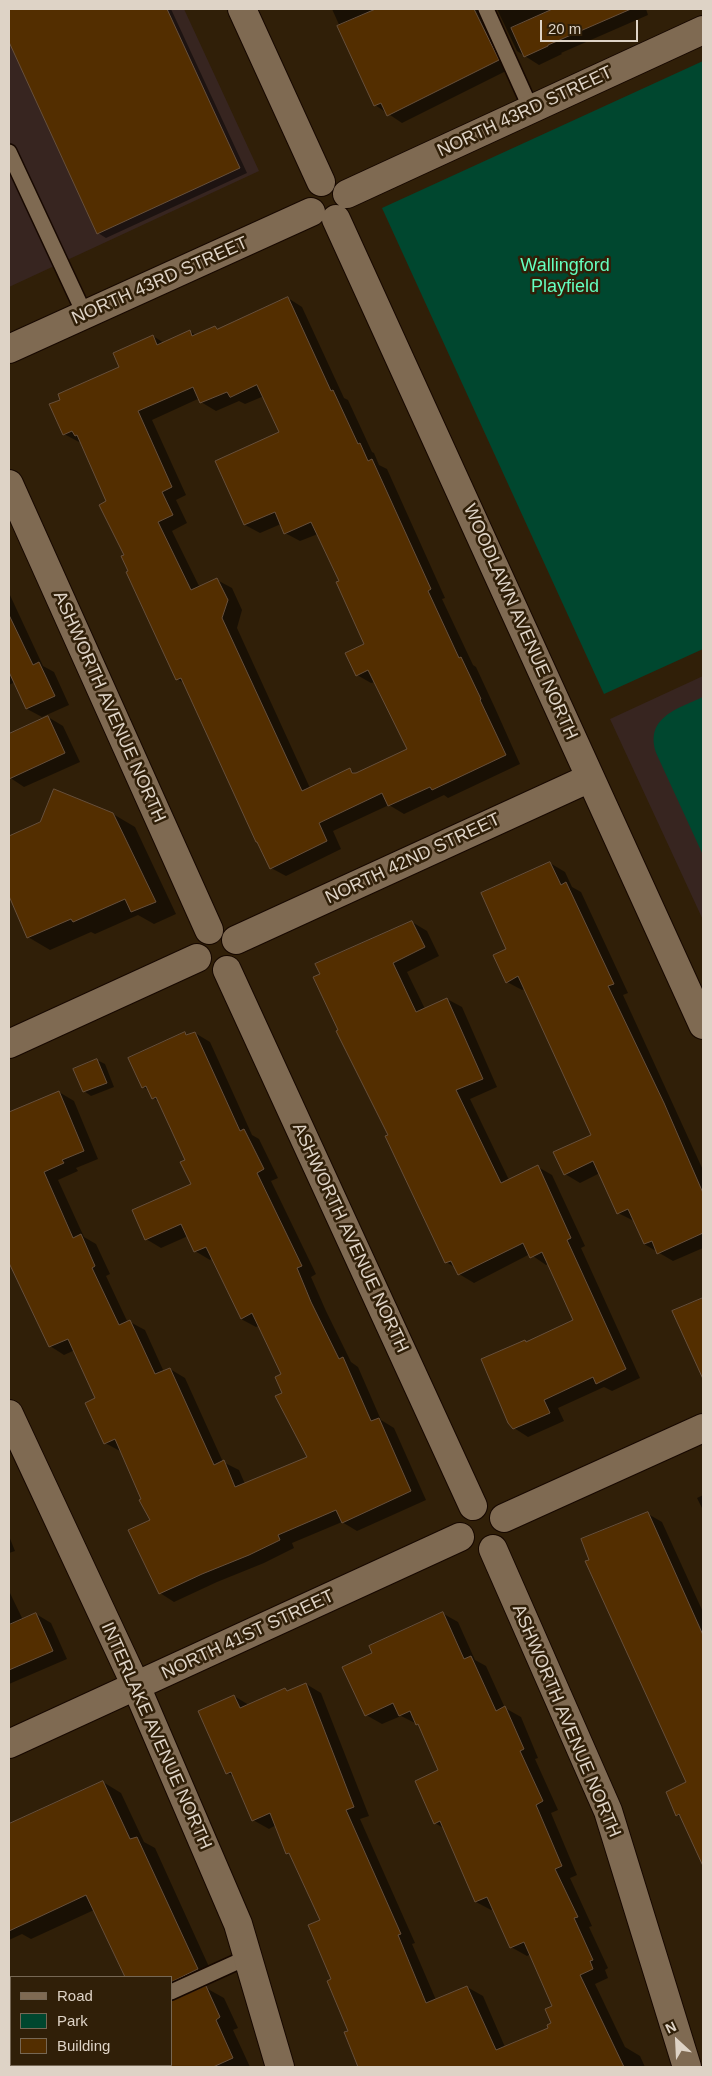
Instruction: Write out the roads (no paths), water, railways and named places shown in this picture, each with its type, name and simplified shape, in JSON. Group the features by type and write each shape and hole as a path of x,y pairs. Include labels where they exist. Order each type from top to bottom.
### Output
{"street":[{"path":"242,9 321,182 331,181 338,184 331,208"},
{"name":"NORTH 43RD STREET","path":"9,349 331,208 531,109 703,30"},
{"name":"WOODLAWN AVENUE NORTH","path":"331,208 703,1025"},
{"name":"ASHWORTH AVENUE NORTH","path":"9,484 209,930"},
{"name":"NORTH 42ND STREET","path":"236,940 590,778"},
{"path":"220,928 228,931 236,940 239,950 238,958 227,970 210,971 204,968 196,958 196,943 200,936 209,930 220,928"},
{"path":"9,1044 196,958"},
{"name":"ASHWORTH AVENUE NORTH","path":"227,970 473,1506"},
{"name":"INTERLAKE AVENUE NORTH","path":"9,1414 136,1686 238,1924 279,2067"},
{"path":"504,1518 703,1428"},
{"path":"486,1504 494,1507 504,1518 507,1528 505,1536 502,1543 493,1549 482,1552 474,1551 460,1537 458,1528 460,1520 464,1513 473,1506 486,1504"},
{"name":"NORTH 41ST STREET","path":"9,1744 460,1537"},
{"name":"ASHWORTH AVENUE NORTH","path":"493,1549 608,1811 687,2067"}],"lane":[{"path":"486,9 531,109"},
{"path":"9,152 85,315"},
{"path":"172,1992 248,1956"}],"park label":[{"name":"Wallingford Playfield","path":"565,276"}]}
